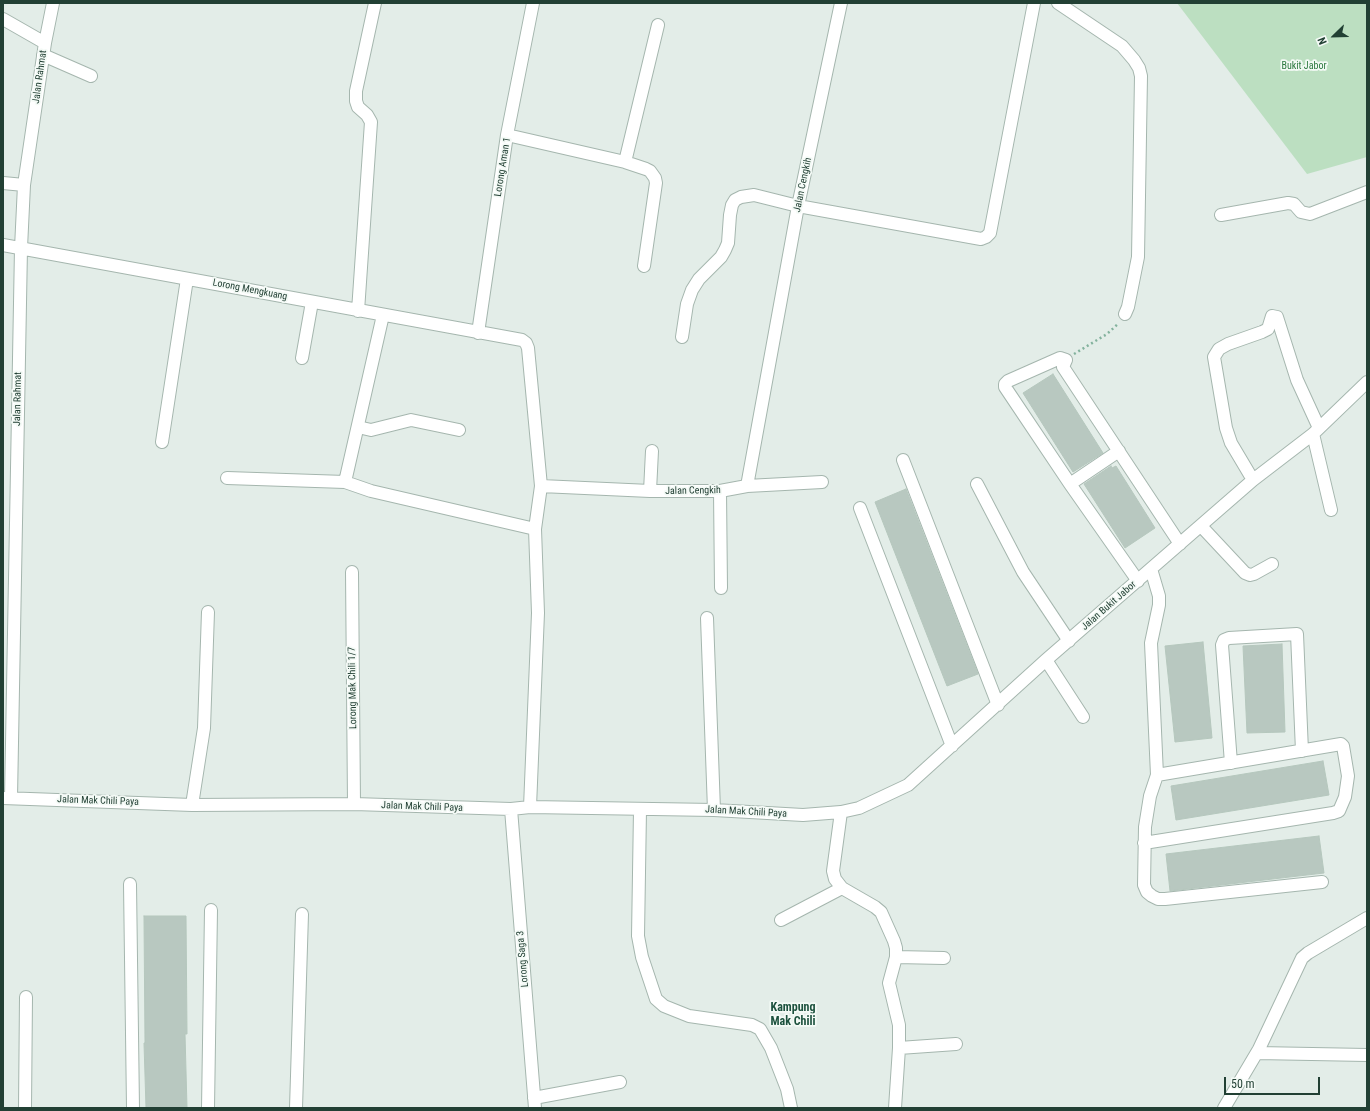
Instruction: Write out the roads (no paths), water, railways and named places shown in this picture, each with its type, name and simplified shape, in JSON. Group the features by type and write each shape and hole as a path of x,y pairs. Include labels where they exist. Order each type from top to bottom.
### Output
{"street":[{"name":"Jalan Rahmat","path":"7,798 21,248 24,185 44,49 53,3"},
{"path":"358,311 371,122 367,115 358,107 356,101 356,91 375,3"},
{"name":"Lorong Aman 1","path":"478,333 507,135 533,3"},
{"name":"Jalan Cengkih","path":"541,486 650,491 720,492 747,486 798,206 841,3"},
{"path":"682,336 687,304 692,290 698,279 721,257 728,243 732,205 735,200 747,195 754,195 798,206 981,238 986,237 990,233 1034,3"},
{"path":"1058,3 1122,46 1134,60 1139,68 1141,76 1138,257 1128,307 1125,314"},
{"path":"3,19 44,49 91,76"},
{"path":"625,162 658,25"},
{"path":"507,135 625,162 646,169 653,174 656,183 644,266"},
{"path":"3,183 24,185"},
{"path":"1221,215 1288,202 1294,204 1300,212 1310,214 1367,192"},
{"name":"Lorong Mengkuang","path":"3,245 522,340 526,343 528,348 541,486"},
{"path":"162,442 187,279"},
{"path":"302,358 312,302"},
{"path":"345,482 383,315"},
{"path":"1253,480 1231,443 1226,428 1214,357 1220,349 1228,344 1268,329 1272,316 1277,317 1297,380 1316,431 1331,510"},
{"path":"1138,581 1070,484 1005,387 1005,384 1008,381 1060,358 1066,360 1063,367 1180,544"},
{"name":"Jalan Bukit Jabor","path":"841,812 860,808 908,785 1046,660 1253,480 1316,431 1367,382"},
{"path":"358,427 370,430 411,420 459,430"},
{"path":"1070,484 1118,451"},
{"path":"650,491 652,452"},
{"path":"903,460 998,705"},
{"path":"227,478 345,482 371,491 535,529"},
{"path":"747,486 822,482"},
{"path":"978,484 1023,572 1069,641"},
{"path":"530,808 538,613 535,529 541,486"},
{"path":"720,492 722,588"},
{"path":"860,508 952,746"},
{"path":"1201,526 1245,573 1250,575 1254,574 1272,564"},
{"path":"1151,569 1159,596 1158,613 1151,643 1157,775 1147,810 1144,843 1144,885 1147,892 1158,899 1322,882"},
{"name":"Lorong Mak Chili 1/7","path":"352,572 354,804"},
{"path":"192,805 204,728 208,612"},
{"path":"707,618 714,810"},
{"path":"1231,763 1222,645 1224,640 1229,638 1297,634 1302,751"},
{"path":"1046,660 1083,718"},
{"path":"1144,843 1338,811 1345,797 1348,776 1343,746 1341,744 1157,775"},
{"name":"Jalan Mak Chili Paya","path":"7,798 192,805 354,804 511,809 714,810 803,815 841,812"},
{"name":"Lorong Saga 3","path":"511,809 534,1103"},
{"path":"640,810 638,936 642,957 656,999 664,1006 689,1016 752,1025 760,1029 771,1048 787,1089 791,1108"},
{"path":"841,812 833,871 835,879 842,888 875,907 880,912 896,948 896,958 889,983 899,1025 895,1108"},
{"path":"130,884 133,1108"},
{"path":"781,920 842,888"},
{"path":"208,1108 211,910"},
{"path":"296,1108 302,914"},
{"path":"1224,1108 1257,1053 1302,958 1367,918"},
{"path":"896,958 944,958"},
{"path":"25,1108 26,997"},
{"path":"899,1048 956,1044"},
{"path":"1257,1053 1367,1055"},
{"path":"534,1103 620,1082"}],"district":[{"name":"Kampung Mak Chili","path":"793,1015"}],"park label":[{"name":"Bukit Jabor","path":"1304,66"}]}
